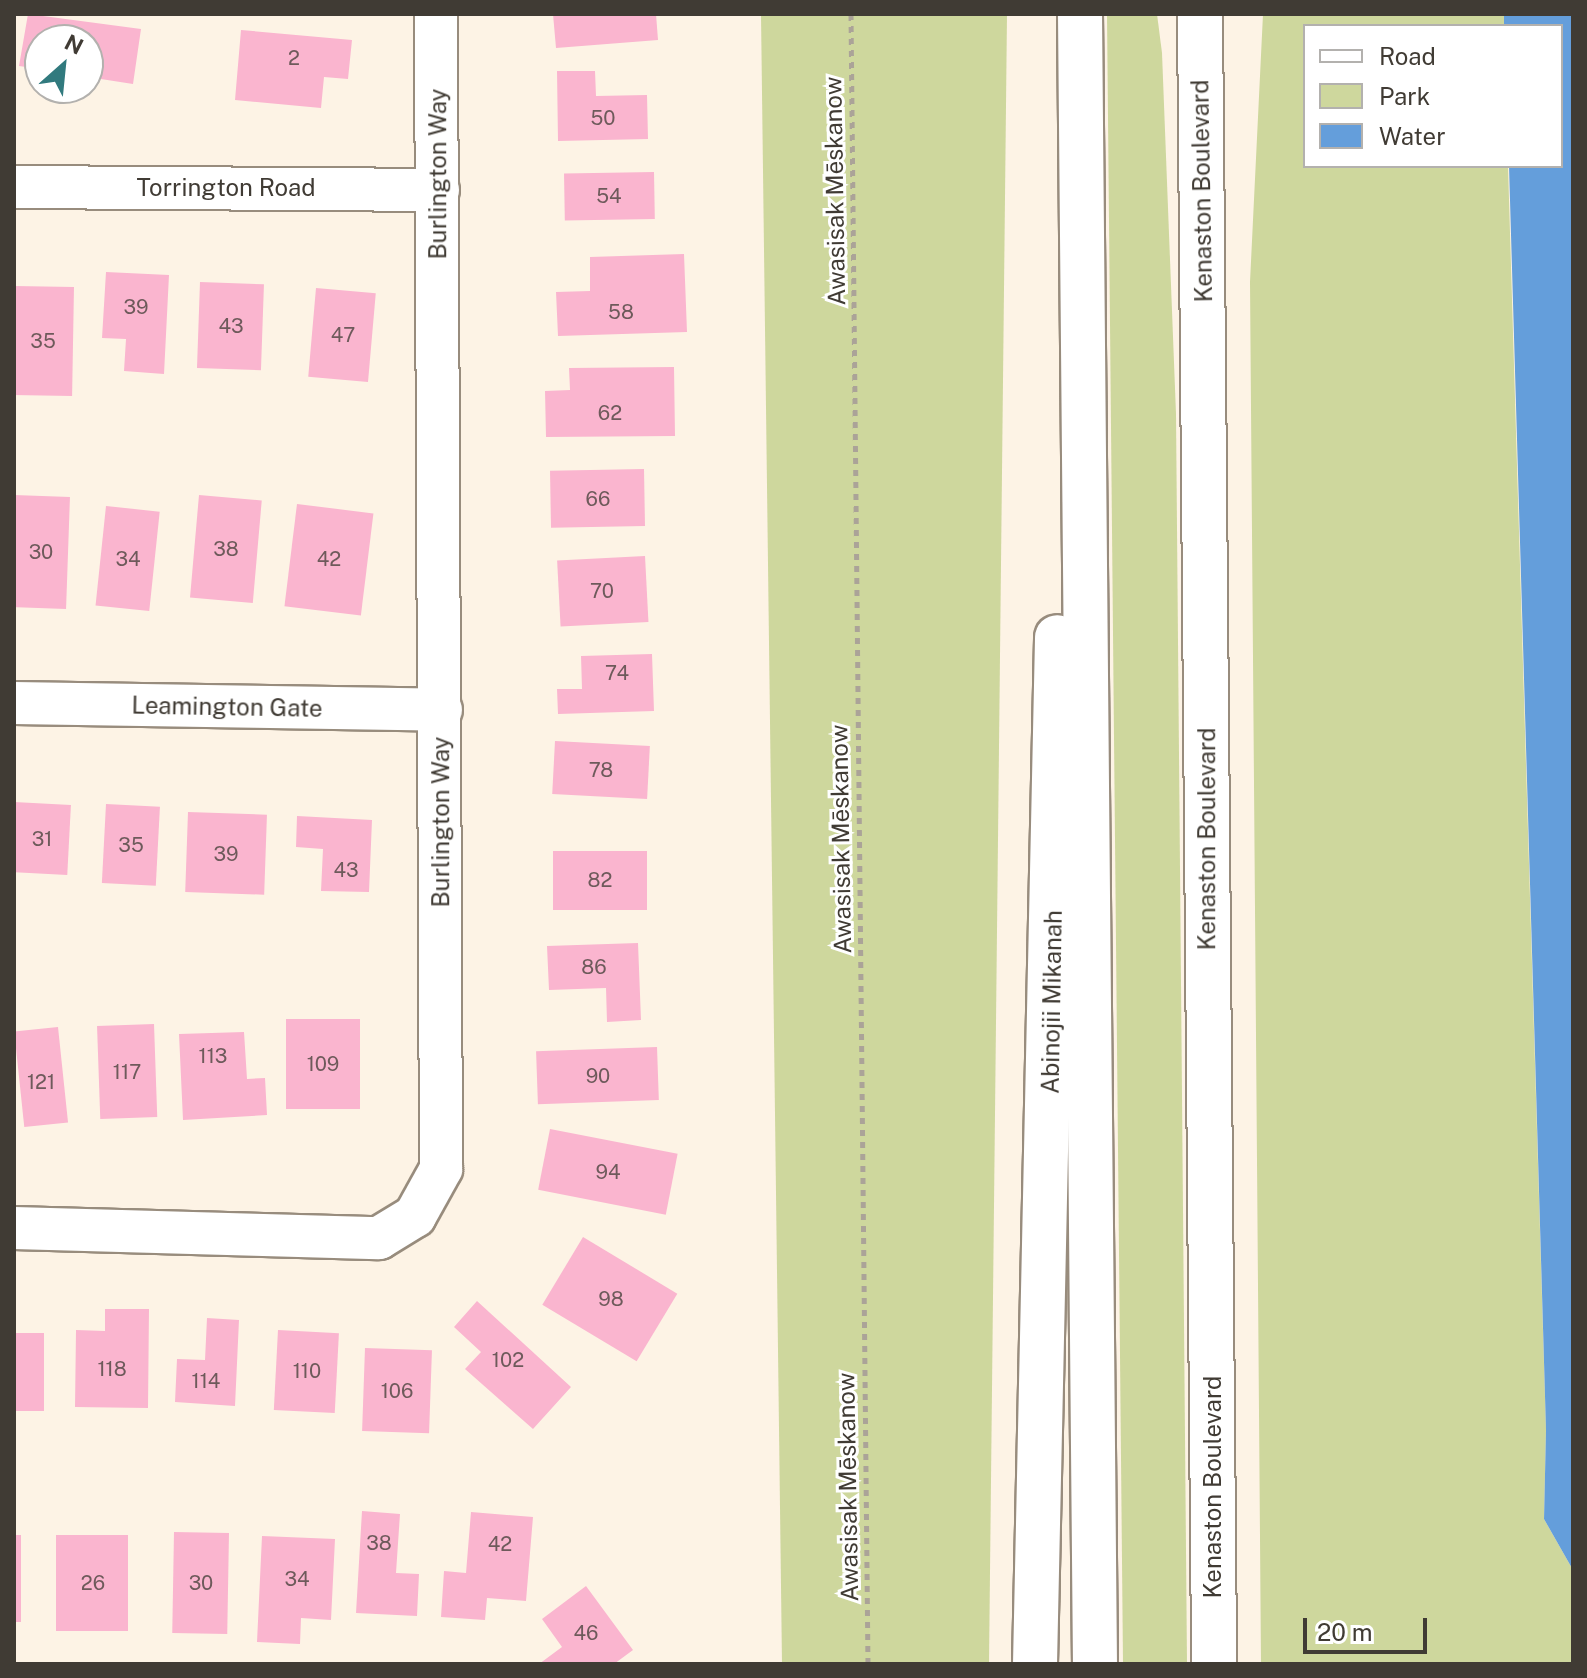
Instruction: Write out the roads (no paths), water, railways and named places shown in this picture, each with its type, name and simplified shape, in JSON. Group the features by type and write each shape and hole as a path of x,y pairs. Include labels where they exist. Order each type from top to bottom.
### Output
{"main road":[{"path":"1080,14 1095,1664"},
{"name":"Kenaston Boulevard","path":"1200,14 1214,1664"},
{"name":"Abinojii Mikanah","path":"1035,1664 1047,1287 1058,450 1083,342"}],"street":[{"name":"Burlington Way","path":"14,1228 379,1238 415,1216 441,1169 436,14"},
{"name":"Torrington Road","path":"14,187 438,190"},
{"name":"Leamington Gate","path":"14,703 441,710"}],"water":[{"path":"1504,14 1573,14 1573,1570 1544,1519 1546,1430 1509,168 1563,168 1563,24 1504,24"}]}
